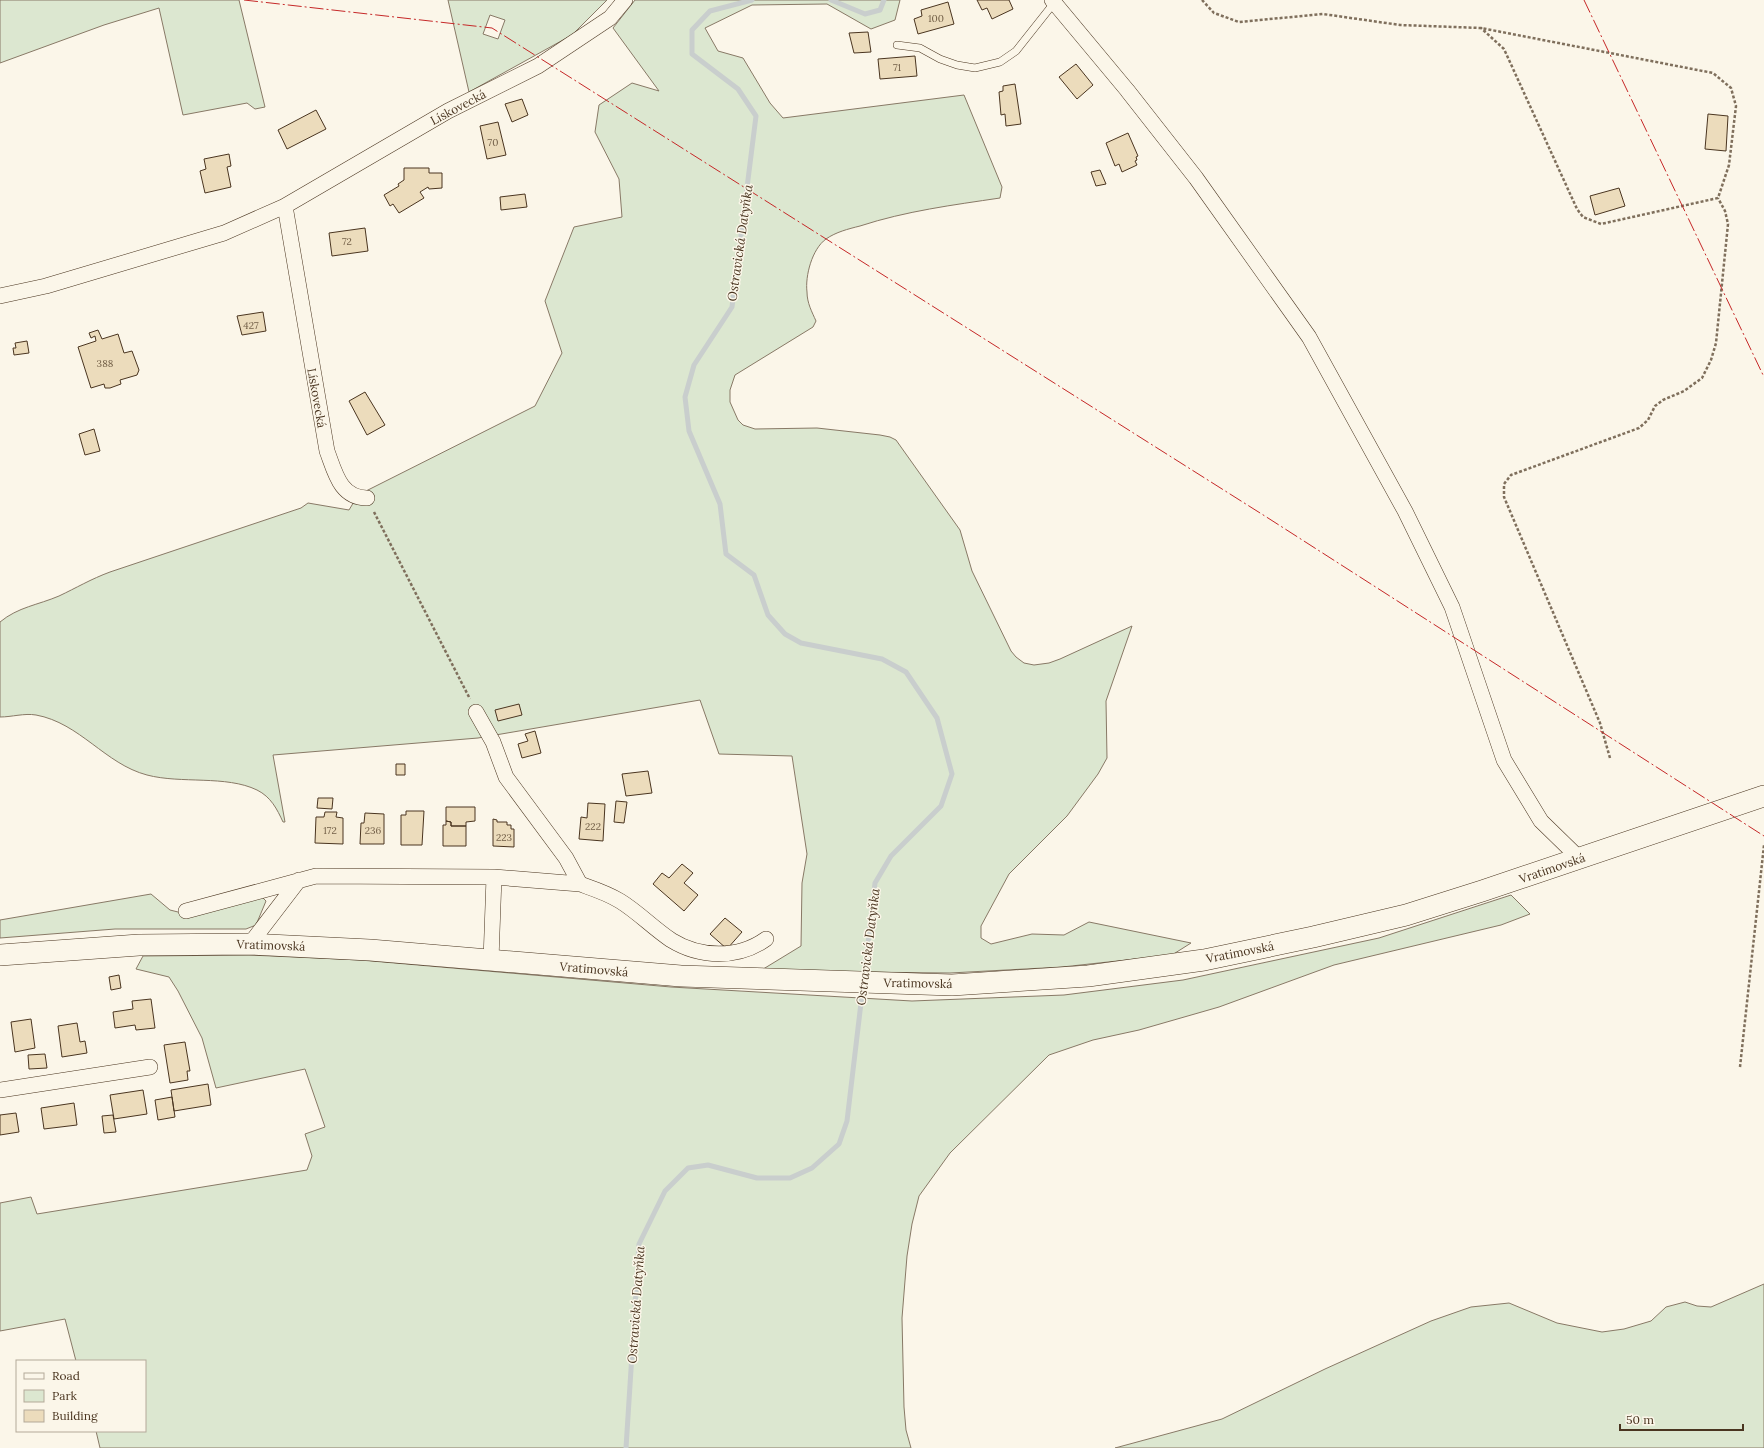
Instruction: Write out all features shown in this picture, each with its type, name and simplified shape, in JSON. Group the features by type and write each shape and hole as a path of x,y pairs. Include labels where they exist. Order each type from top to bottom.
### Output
{"main road":[{"name":"Vratimovská","path":"0,955 139,945 250,944 370,950 681,976 944,984 1088,976 1204,960 1313,937 1406,915 1580,859 1764,796"}],"street":[{"name":"Lískovecká","path":"0,296 46,286 224,233 285,206 448,111 538,66 610,18 625,0"},
{"path":"1053,1 1127,90 1196,178 1309,337 1405,511 1452,607 1504,760 1541,820 1580,859"},
{"name":"Lískovecká","path":"285,206 319,413 327,451 343,488 358,498 367,498"},
{"path":"476,712 492,742 506,777 566,858 580,884"},
{"path":"186,911 316,876 494,877 580,884 599,890 620,901 670,939 684,947 705,952 730,954 757,946 766,939"},
{"path":"490,960 494,877"},
{"path":"250,944 299,880"},
{"path":"0,1090 150,1067"}],"lane":[{"path":"897,45 920,48 940,59 975,68 1000,62 1016,51 1053,1"}],"path":[{"path":"1202,0 1214,13 1240,22 1323,14 1400,25 1481,28 1714,73 1731,88 1736,106 1729,166 1718,198 1725,211 1728,224 1716,343 1711,360 1702,378 1684,391 1663,400 1655,406 1648,420 1639,428 1511,475 1504,484 1504,498 1600,723 1610,758"},
{"path":"1481,28 1504,49 1577,209 1583,217 1601,224 1718,198"},
{"path":"367,498 476,712"},
{"path":"1740,1068 1764,845"}],"green space":[{"path":"0,0 239,0 265,107 255,109 247,103 183,115 159,8 104,25 0,63"},
{"path":"448,0 607,0 572,35 469,92","holes":["490,15 505,20 498,39 483,34"]},
{"path":"635,0 900,0 895,20 871,29 827,4 752,5 705,28 718,51 743,58 770,103 783,118 964,95 1002,187 1000,198 895,216 842,231 826,239 821,243 813,256 808,271 807,296 816,321 813,327 735,375 730,390 730,402 738,420 743,425 755,429 817,428 880,435 896,440 960,530 972,571 1011,651 1024,663 1034,665 1049,663 1132,626 1106,701 1107,758 1098,774 1067,816 1009,874 981,926 981,938 991,944 1032,934 1064,935 1089,922 1191,943 1172,955 1062,967 950,973 760,971 801,946 802,883 807,854 792,756 719,754 700,700 478,738 273,755 285,822 283,822 276,808 266,796 245,785 218,781 160,778 147,775 132,770 118,762 66,726 52,719 36,715 0,717 0,622 7,617 21,610 59,596 110,572 301,508 308,503 349,510 358,495 535,406 562,353 545,301 574,227 622,217 619,179 595,132 599,105 632,83 659,91 613,28"},
{"path":"151,894 170,910 182,913 262,897 266,901 256,925 246,929 115,929 0,938 0,920"},
{"path":"1511,895 1530,914 1501,925 1334,965 1219,1007 1139,1030 1093,1040 1049,1055 950,1153 919,1196 912,1224 907,1256 902,1318 904,1407 906,1430 911,1448 100,1448 96,1432 146,1432 146,1360 76,1360 65,1319 0,1331 0,1203 31,1197 37,1214 307,1170 312,1156 305,1134 325,1127 305,1069 216,1088 202,1038 178,991 169,977 136,969 143,956 249,955 360,960 671,987 912,1001 1064,995 1183,980 1379,938"},
{"path":"1764,1284 1764,1448 1115,1448 1222,1419 1325,1369 1431,1321 1471,1307 1509,1303 1557,1323 1602,1332 1624,1329 1651,1321 1666,1307 1685,1302 1697,1306 1711,1307"}],"building":[{"path":"977,0 1009,0 1013,9 992,19 987,8 982,10"},
{"path":"948,2 954,24 918,34 914,19 922,16 921,10"},
{"path":"868,32 871,52 854,53 849,33"},
{"path":"915,56 917,76 880,79 878,59"},
{"path":"1076,64 1093,85 1077,99 1059,77"},
{"path":"1015,84 1021,124 1006,126 1005,114 1001,115 999,92 1003,91 1003,86"},
{"path":"522,99 528,115 512,122 505,104"},
{"path":"316,110 326,129 287,149 278,130"},
{"path":"1708,114 1728,116 1726,151 1705,149"},
{"path":"498,122 506,155 487,159 480,126"},
{"path":"1128,133 1138,156 1136,157 1137,160 1135,161 1137,165 1122,172 1119,164 1115,166 1106,143"},
{"path":"229,154 231,166 227,167 231,187 205,193 200,171 206,169 204,159"},
{"path":"404,168 429,168 429,173 442,173 442,188 429,189 428,187 420,192 424,198 399,213 393,204 390,206 384,195 399,186 398,184 404,180"},
{"path":"1100,170 1106,184 1096,186 1091,172"},
{"path":"1619,188 1625,206 1595,215 1590,196"},
{"path":"525,194 527,207 501,210 500,197"},
{"path":"365,228 368,251 332,256 329,233"},
{"path":"263,312 266,331 242,335 237,316"},
{"path":"98,330 102,339 118,334 124,353 132,351 139,370 137,375 120,380 121,384 110,388 105,388 104,384 91,388 78,347 96,341 95,336 91,338 89,333"},
{"path":"27,341 29,353 14,355 13,348 16,348 15,343"},
{"path":"365,392 385,425 367,435 349,401"},
{"path":"94,429 100,451 85,455 79,434"},
{"path":"519,704 522,715 498,721 495,710"},
{"path":"535,731 541,753 522,758 518,744 528,741 525,734"},
{"path":"396,764 405,764 405,775 396,775"},
{"path":"648,771 652,793 626,796 622,774"},
{"path":"318,798 333,798 332,809 317,808"},
{"path":"616,801 627,802 624,823 614,822"},
{"path":"588,803 605,804 603,841 579,839 581,817 587,818"},
{"path":"446,807 475,807 475,821 466,822 466,826 451,826 451,822 446,821"},
{"path":"406,811 424,811 422,845 401,845 401,815 406,815"},
{"path":"325,812 337,812 336,817 343,818 343,844 315,843 316,817 324,817"},
{"path":"365,813 384,814 384,844 360,844 361,823 364,823"},
{"path":"493,819 497,820 497,822 507,822 507,825 511,825 511,829 514,829 514,847 493,846"},
{"path":"446,821 451,822 451,826 466,826 466,846 443,846 443,825 446,825"},
{"path":"682,864 693,873 684,883 698,895 684,911 653,884 662,873 669,878"},
{"path":"725,918 742,932 727,949 710,934"},
{"path":"119,975 121,988 111,990 109,977"},
{"path":"151,999 155,1028 136,1030 135,1025 115,1028 113,1012 133,1009 132,1001"},
{"path":"31,1019 35,1048 15,1052 11,1022"},
{"path":"77,1023 80,1042 85,1041 87,1053 62,1057 58,1026"},
{"path":"185,1042 190,1071 187,1071 188,1080 170,1083 164,1045"},
{"path":"45,1054 47,1068 29,1069 28,1055"},
{"path":"208,1084 211,1105 174,1111 171,1090"},
{"path":"143,1090 147,1114 114,1119 110,1095"},
{"path":"172,1097 175,1117 158,1120 155,1100"},
{"path":"74,1103 77,1125 44,1129 41,1108"},
{"path":"16,1113 19,1132 0,1135 0,1115"},
{"path":"113,1115 116,1132 104,1133 102,1116"}],"waterway":[{"name":"Ostravická Datyňka","path":"752,0 710,11 692,30 692,54 738,89 756,116 732,307 694,365 685,397 689,431 720,504 726,554 754,575 768,615 785,634 801,643 882,659 906,672 937,718 952,774 941,806 891,856 875,883 864,978"},
{"name":"Ostravická Datyňka","path":"831,0 865,14 880,10 884,0"},
{"name":"Ostravická Datyňka","path":"626,1448 639,1244 665,1191 688,1168 708,1165 757,1178 790,1178 812,1168 839,1144 847,1121 863,986"}],"power":[{"path":"244,0 492,28 1268,518 1764,836"},
{"path":"1584,0 1764,377"}]}
